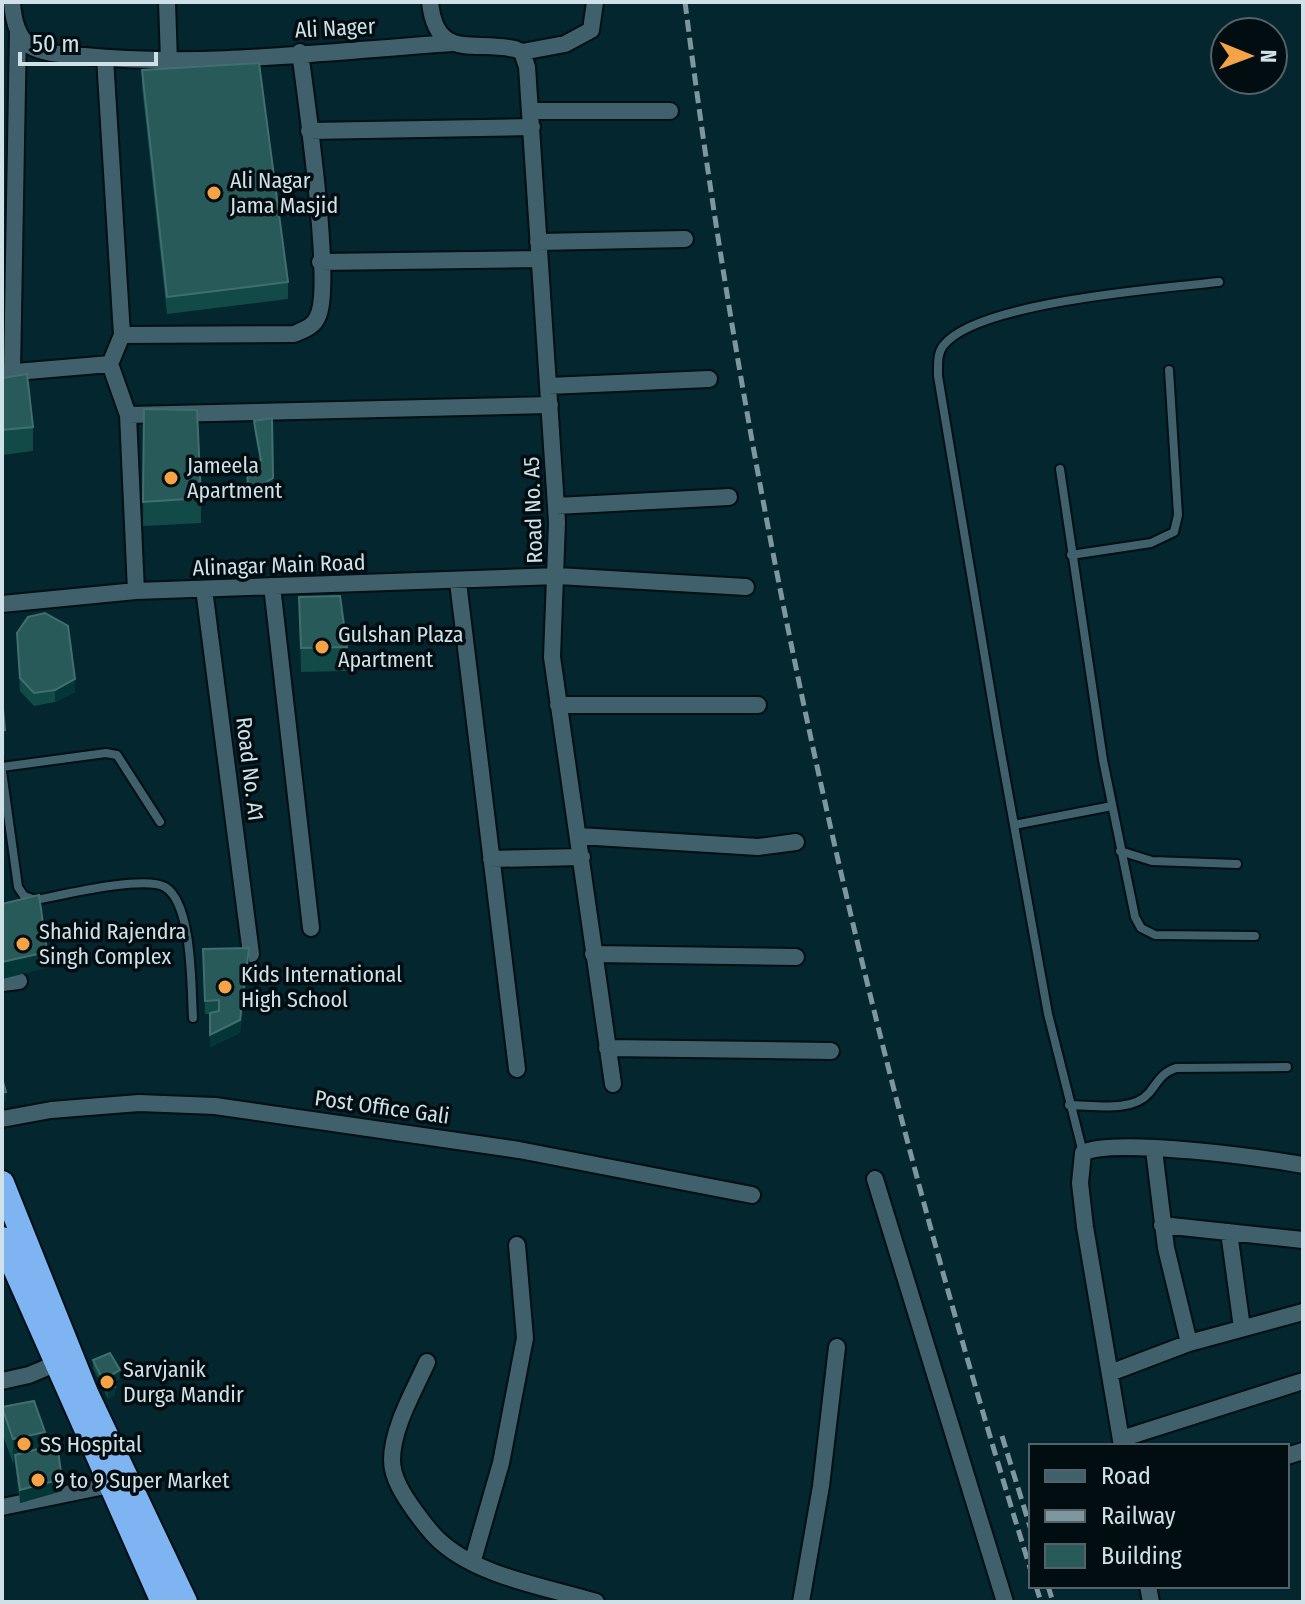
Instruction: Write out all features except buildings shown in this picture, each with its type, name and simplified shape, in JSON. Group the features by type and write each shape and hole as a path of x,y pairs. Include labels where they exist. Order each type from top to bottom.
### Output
{"highway":[{"path":"2,1183 86,1393 185,1602"},
{"path":"3,1242 163,1602"}],"street":[{"path":"12,2 18,30 7,373 110,364"},
{"path":"167,2 169,61"},
{"path":"430,2 436,30 453,43 506,47 522,52 581,38 591,30 595,2"},
{"name":"Ali Nager","path":"18,30 29,45 46,52 169,61 453,43"},
{"path":"122,335 294,334 309,328 318,316 320,262 300,52"},
{"name":"Road No. A5","path":"522,52 527,67 531,119 556,506 558,576 551,633 558,705 613,1084"},
{"path":"105,58 122,335 110,364 128,415 136,591"},
{"path":"309,131 670,111"},
{"path":"538,242 685,239"},
{"path":"320,262 539,259"},
{"path":"548,386 709,379"},
{"path":"128,415 550,405"},
{"path":"556,506 729,497"},
{"name":"Alinagar Main Road","path":"2,604 136,591 458,582 558,576 746,587"},
{"path":"458,582 517,1069"},
{"path":"272,586 311,928"},
{"name":"Road No. A1","path":"204,589 251,954"},
{"path":"558,705 758,705"},
{"path":"579,836 758,847 796,842"},
{"path":"491,859 582,857"},
{"path":"593,954 796,957"},
{"path":"607,1048 831,1051"},
{"name":"Post Office Gali","path":"2,1119 51,1110 139,1103 215,1106 519,1150 752,1195"},
{"path":"1303,1165 1154,1150 1095,1149 1083,1153 1080,1183 1122,1442 1303,1381"},
{"path":"1154,1150 1162,1225 1189,1343"},
{"path":"875,1179 1005,1602"},
{"path":"1162,1225 1303,1240"},
{"path":"1229,1232 1242,1328"},
{"path":"473,1560 501,1463 525,1338 517,1245"},
{"path":"1110,1373 1189,1343 1303,1312"},
{"path":"801,1602 821,1486 837,1347"},
{"path":"427,1362 401,1424 392,1459 408,1502 442,1543 473,1560 596,1602"},
{"path":"2,1381 29,1375 55,1364"},
{"path":"2,1507 110,1485"}],"lane":[{"path":"1083,1153 1048,1014 938,376 939,354 951,338 964,331 1020,311 1092,298 1219,282"},
{"path":"1071,555 1151,543 1174,532 1178,515 1169,370"},
{"path":"1060,469 1071,555 1130,902 1147,933 1255,936"},
{"path":"160,822 117,755 106,753 2,769 18,887 24,896 36,900 154,883 174,896 184,918 193,1018"},
{"path":"1014,825 1112,806"},
{"path":"1120,851 1152,861 1237,864"},
{"path":"1069,1105 1128,1105 1139,1101 1160,1077 1176,1068 1287,1067"}],"railway":[{"path":"685,2 745,400 823,794 919,1184 1029,1564"},
{"path":"1002,1436 1029,1524"},
{"path":"1037,1588 1041,1602"},
{"path":"1049,1588 1053,1602"}],"place":[{"name":"Ali Nagar Jama Masjid","path":"214,193"},
{"name":"Jameela Apartment","path":"171,478"},
{"name":"Gulshan Plaza Apartment","path":"322,647"},
{"name":"Shahid Rajendra Singh Complex","path":"23,944"},
{"name":"Kids International High School","path":"225,987"},
{"name":"Sarvjanik Durga Mandir","path":"107,1382"},
{"name":"SS Hospital","path":"24,1444"},
{"name":"9 to 9 Super Market","path":"38,1480"}]}
